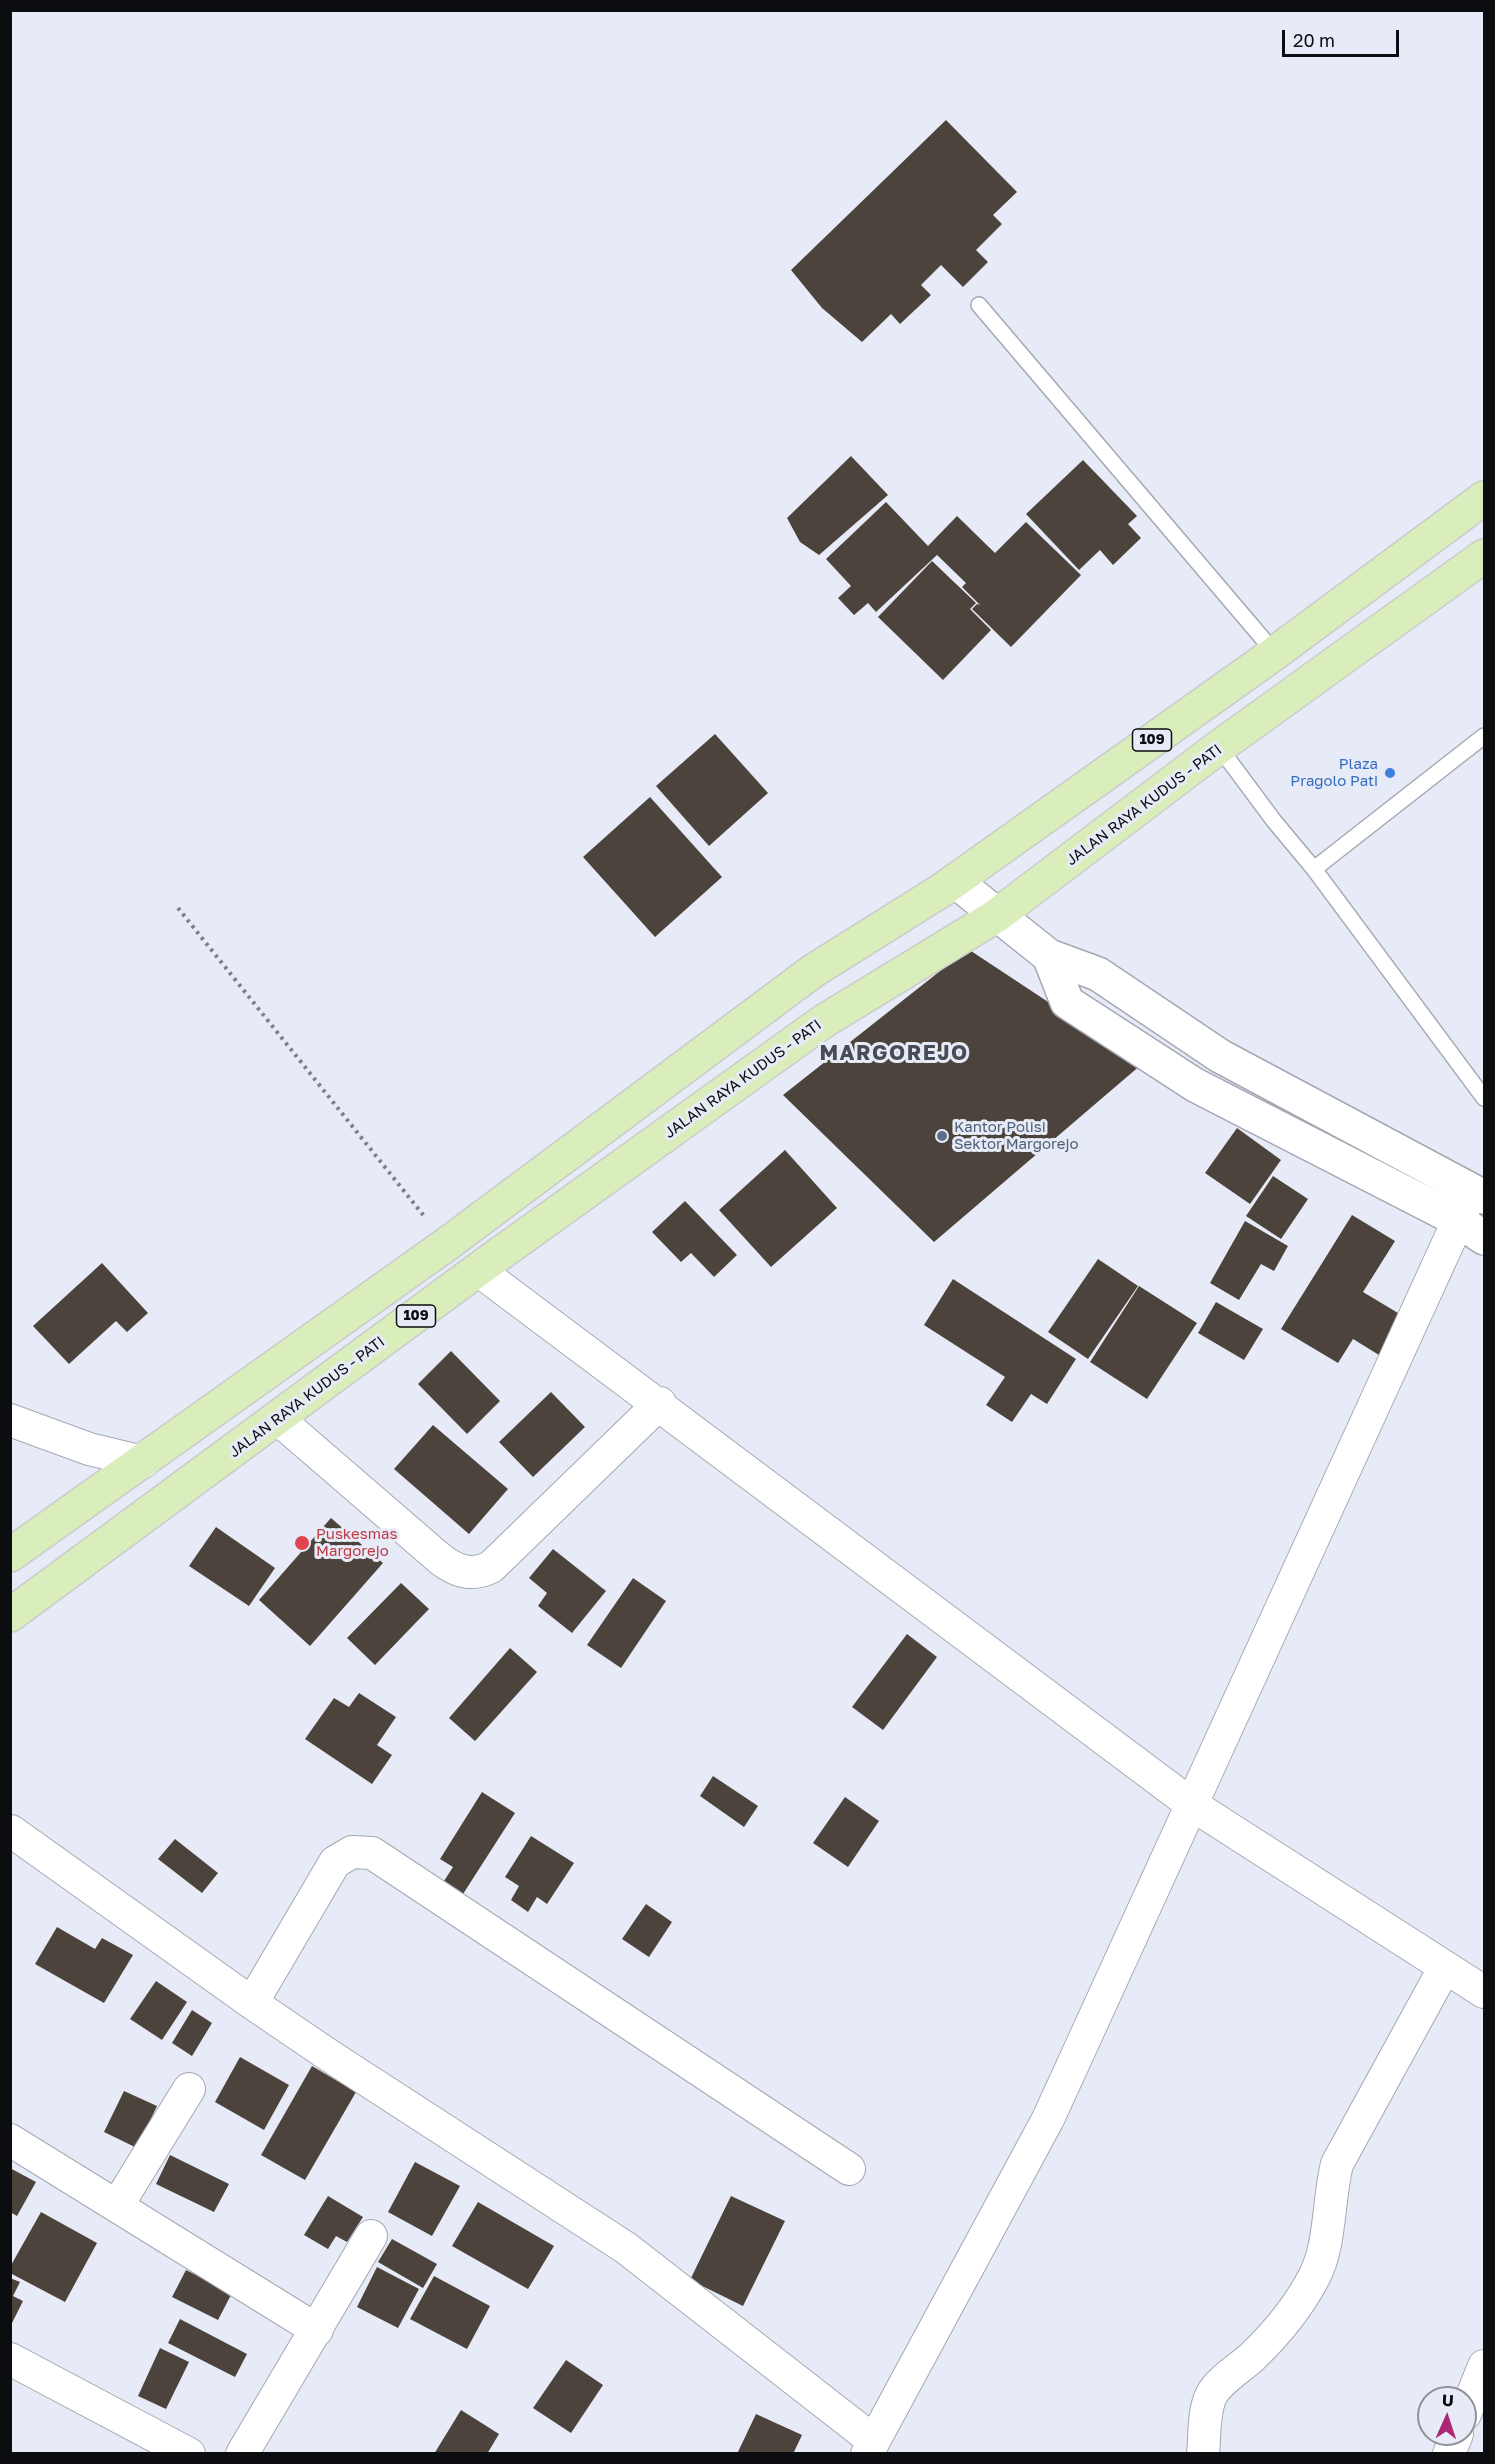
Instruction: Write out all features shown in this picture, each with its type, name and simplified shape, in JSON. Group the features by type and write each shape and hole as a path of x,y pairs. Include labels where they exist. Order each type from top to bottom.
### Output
{"main road":[{"name":"109","path":"447,1244 813,971 955,881 1275,653 1485,498"},
{"name":"JALAN RAYA KUDUS - PATI","path":"10,1616 478,1270 824,1021 996,916 1220,747 1485,556"},
{"path":"10,1555 447,1244"}],"street":[{"path":"11,1831 252,2003 626,2248 870,2447 1048,2119 1458,1220 1479,1193 1220,1056 1098,974 1049,956 955,881"},
{"path":"1049,956 1067,1002 1195,1085 1458,1220 1485,1238"},
{"path":"1195,1085 1220,1056"},
{"path":"478,1270 660,1403 1191,1804 1485,1992"},
{"path":"277,1418 439,1558 465,1572 480,1572 491,1567 660,1403"},
{"path":"10,1420 89,1449 143,1462"},
{"path":"252,2003 335,1862 352,1852 372,1853 849,2169"},
{"path":"1203,2454 1212,2393 1254,2355 1290,2314 1314,2277 1326,2238 1329,2193 1337,2164 1445,1967"},
{"path":"117,2206 189,2089"},
{"path":"10,2140 317,2330"},
{"path":"242,2454 317,2330 370,2236"},
{"path":"10,2360 189,2454"},
{"path":"1477,2386 1485,2366"}],"lane":[{"path":"979,305 1275,653"},
{"path":"1314,869 1485,736"},
{"path":"1220,747 1485,1098"}],"path":[{"path":"178,908 447,1244"}],"building":[{"path":"946,120 1017,192 993,215 1002,224 976,250 988,262 963,287 941,265 921,285 931,295 900,324 891,314 862,342 822,308 791,270"},
{"path":"851,456 888,495 819,555 800,542 787,518"},
{"path":"1083,460 1137,516 1128,524 1141,538 1113,565 1100,550 1079,570 1026,514"},
{"path":"886,502 928,546 957,516 995,553 1026,522 1081,575 1011,647 972,609 977,604 980,605 962,587 966,583 937,555 876,612 868,603 854,615 838,598 851,586 826,559"},
{"path":"932,561 976,603 970,609 991,630 943,680 878,617"},
{"path":"715,734 768,793 709,846 656,786"},
{"path":"650,797 722,877 655,937 583,857"},
{"name":"Kantor Polisi Sektor Margorejo","path":"968,949 1142,1064 934,1242 783,1095"},
{"path":"1237,1128 1281,1160 1250,1204 1205,1173"},
{"path":"785,1150 837,1208 771,1267 719,1210"},
{"path":"1273,1176 1308,1199 1281,1239 1246,1216"},
{"path":"685,1201 737,1255 714,1277 691,1253 681,1262 652,1232"},
{"path":"1352,1215 1395,1241 1363,1292 1403,1316 1379,1355 1353,1339 1338,1363 1281,1329"},
{"path":"1245,1221 1288,1246 1274,1271 1261,1264 1239,1300 1210,1283"},
{"path":"1098,1259 1138,1286 1088,1359 1048,1332"},
{"path":"102,1263 148,1313 127,1332 116,1321 69,1364 33,1326"},
{"path":"953,1279 1076,1359 1047,1404 1031,1394 1012,1422 986,1405 1005,1377 924,1325"},
{"path":"1139,1286 1197,1323 1147,1399 1090,1362"},
{"path":"1216,1302 1263,1329 1244,1360 1198,1333"},
{"path":"451,1351 500,1401 467,1434 418,1384"},
{"path":"551,1392 585,1427 533,1477 499,1442"},
{"path":"433,1425 508,1489 469,1534 394,1469"},
{"path":"331,1518 383,1563 310,1646 259,1600"},
{"path":"216,1527 275,1568 249,1606 189,1566"},
{"path":"553,1549 606,1591 572,1633 538,1606 547,1593 529,1578"},
{"path":"633,1578 666,1601 621,1668 587,1645"},
{"path":"401,1583 429,1609 375,1665 347,1638"},
{"path":"907,1634 937,1657 883,1730 852,1707"},
{"path":"510,1648 537,1672 475,1741 449,1718"},
{"path":"359,1693 396,1717 377,1745 392,1755 372,1784 305,1739 334,1698 349,1707"},
{"path":"713,1776 758,1806 744,1827 700,1796"},
{"path":"482,1792 515,1813 463,1894 444,1881 453,1867 440,1859"},
{"path":"845,1797 879,1821 848,1867 813,1843"},
{"path":"531,1836 574,1863 547,1904 537,1897 528,1912 511,1900 519,1886 505,1877"},
{"path":"175,1839 218,1873 202,1893 158,1859"},
{"path":"646,1904 672,1922 649,1957 622,1939"},
{"path":"57,1927 95,1949 102,1938 133,1955 104,2003 35,1964"},
{"path":"156,1981 187,2002 162,2040 130,2019"},
{"path":"192,2010 212,2023 192,2056 172,2043"},
{"path":"240,2057 289,2085 264,2130 215,2102"},
{"path":"312,2066 356,2092 305,2180 261,2155"},
{"path":"124,2091 157,2106 137,2148 104,2132"},
{"path":"170,2155 229,2184 214,2212 156,2184"},
{"path":"415,2162 460,2186 432,2236 388,2212"},
{"path":"10,2168 36,2182 17,2216 10,2212"},
{"path":"328,2196 363,2217 347,2242 336,2236 328,2249 304,2235"},
{"path":"731,2196 785,2221 743,2306 690,2280"},
{"path":"478,2202 554,2246 528,2289 452,2246"},
{"path":"41,2212 97,2243 65,2302 10,2273 10,2267"},
{"path":"392,2239 437,2264 423,2288 378,2262"},
{"path":"377,2267 419,2289 398,2328 357,2307"},
{"path":"186,2270 232,2293 218,2320 172,2297"},
{"path":"434,2276 490,2306 467,2349 410,2319"},
{"path":"10,2278 20,2282 13,2296 23,2301 10,2327"},
{"path":"180,2319 247,2354 235,2377 168,2343"},
{"path":"160,2348 189,2362 166,2409 138,2396"},
{"path":"566,2360 603,2385 571,2433 533,2408"},
{"path":"461,2410 499,2434 487,2454 434,2454"},
{"path":"756,2414 802,2435 793,2454 737,2454"}],"place":[{"name":"Plaza Pragolo Pati","path":"1390,773"},
{"name":"Kantor Polisi Sektor Margorejo","path":"942,1136"},
{"name":"Puskesmas Margorejo","path":"302,1543"}],"district":[{"name":"MARGOREJO","path":"894,1053"}]}
